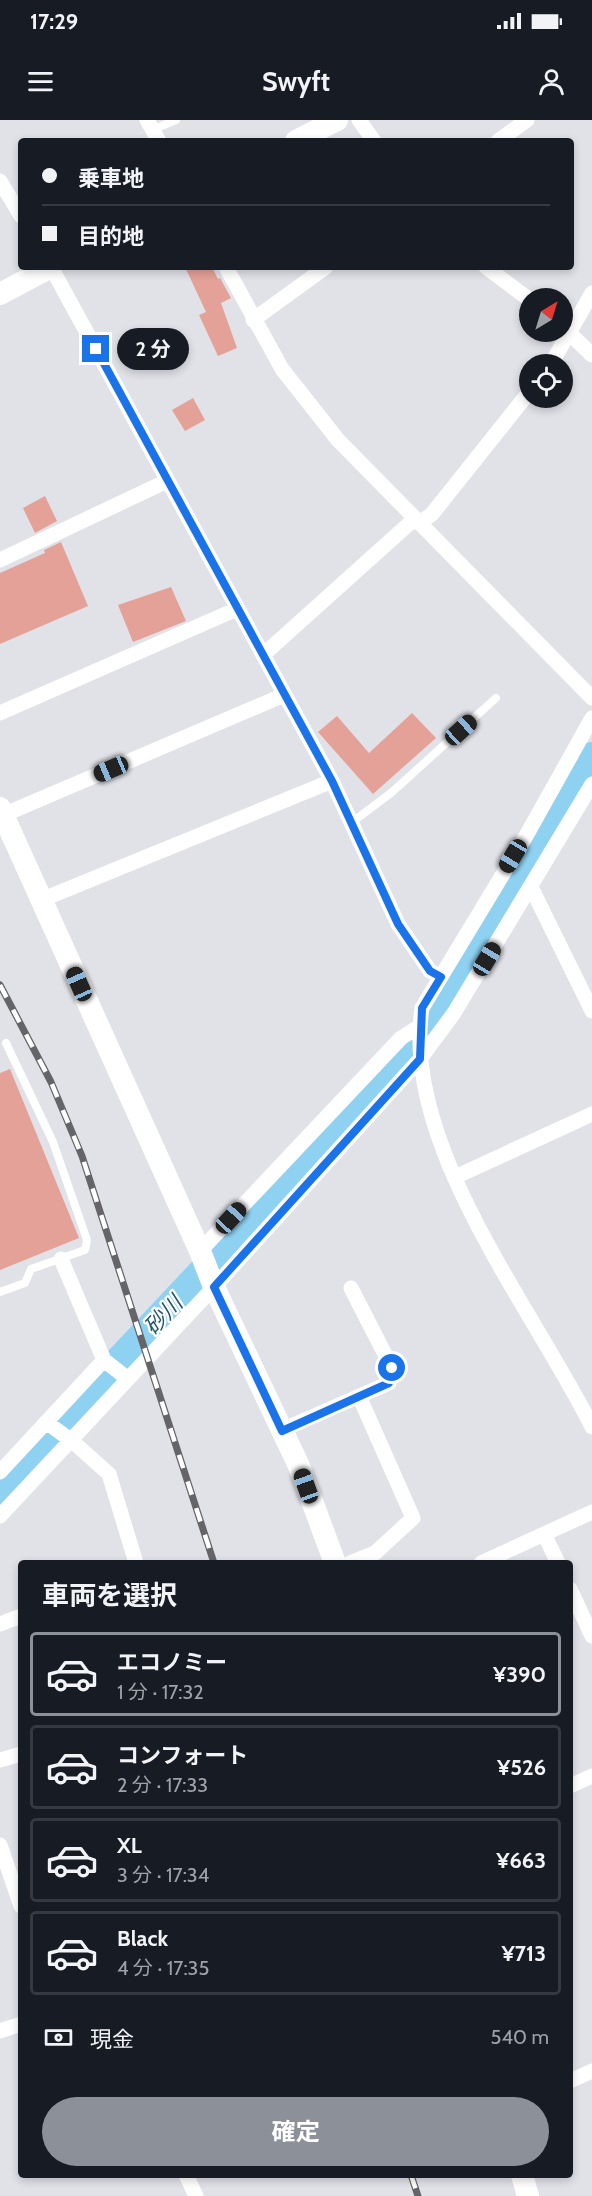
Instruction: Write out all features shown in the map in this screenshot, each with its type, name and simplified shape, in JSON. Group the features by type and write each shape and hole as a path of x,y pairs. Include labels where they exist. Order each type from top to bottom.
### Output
{"street":[{"path":"302,138 336,120"},
{"path":"359,120 372,138"},
{"path":"502,138 526,120"},
{"path":"0,181 18,211"},
{"path":"0,294 45,270"},
{"path":"53,270 332,781 398,924 430,971 441,977"},
{"path":"228,270 282,369 338,440 592,698"},
{"path":"253,320 322,270"},
{"path":"490,270 519,292"},
{"path":"573,319 592,293"},
{"path":"573,336 592,355"},
{"path":"263,655 411,522 420,522 432,514 519,405"},
{"path":"0,560 167,481"},
{"path":"0,713 237,609"},
{"path":"284,695 1,811 200,1251 214,1287 299,1466 334,1560"},
{"path":"592,718 526,836 422,1008 420,1026 420,1059 440,1141 454,1177 511,1285 592,1427"},
{"path":"41,900 332,781"},
{"path":"0,1516 214,1287 420,1059 454,1013 592,784"},
{"path":"531,886 592,1011"},
{"path":"200,1251 401,1038 420,1026"},
{"path":"454,1177 592,1114"},
{"path":"61,1259 104,1360 128,1379"},
{"path":"282,1431 389,1383 392,1368 351,1288"},
{"path":"0,1472 104,1360"},
{"path":"358,1560 375,1553 413,1518 359,1396"},
{"path":"46,1422 110,1474 135,1560"},
{"path":"488,1560 592,1512"},
{"path":"544,1534 557,1560"},
{"path":"573,1595 592,1636"},
{"path":"0,1624 18,1617"},
{"path":"0,1760 18,1755"},
{"path":"573,1785 592,1776"},
{"path":"0,1845 18,1897"},
{"path":"0,2031 18,2025"},
{"path":"573,2080 592,2071"},
{"path":"187,2178 196,2196"},
{"path":"523,2178 528,2196"}],"lane":[{"path":"153,130 176,120"},
{"path":"351,823 391,793 496,698"},
{"path":"0,1292 25,1283 32,1269 85,1250 87,1240 53,1142 6,1042"}],"building":[{"path":"186,270 214,270 218,279 220,278 231,298 221,303 237,348 218,356 199,315 206,312"},
{"path":"193,398 205,420 185,431 172,410"},
{"path":"45,496 57,521 35,533 23,508"},
{"path":"61,542 88,606 0,644 0,573 45,553 44,550"},
{"path":"171,587 186,621 133,642 118,605"},
{"path":"412,713 436,738 373,794 318,732 337,716 369,753"},
{"path":"10,1069 79,1238 0,1270 0,1073"}],"waterway":[{"name":"砂川","path":"0,1490 403,1060 449,1003 592,758"}],"railway":[{"path":"0,985 51,1082 82,1156 213,1560"},
{"path":"412,2178 418,2196"}],"route":[{"path":"96,349 332,781 398,924 430,971 441,977 422,1008 420,1059 214,1287 282,1431 389,1383 392,1368"}]}
